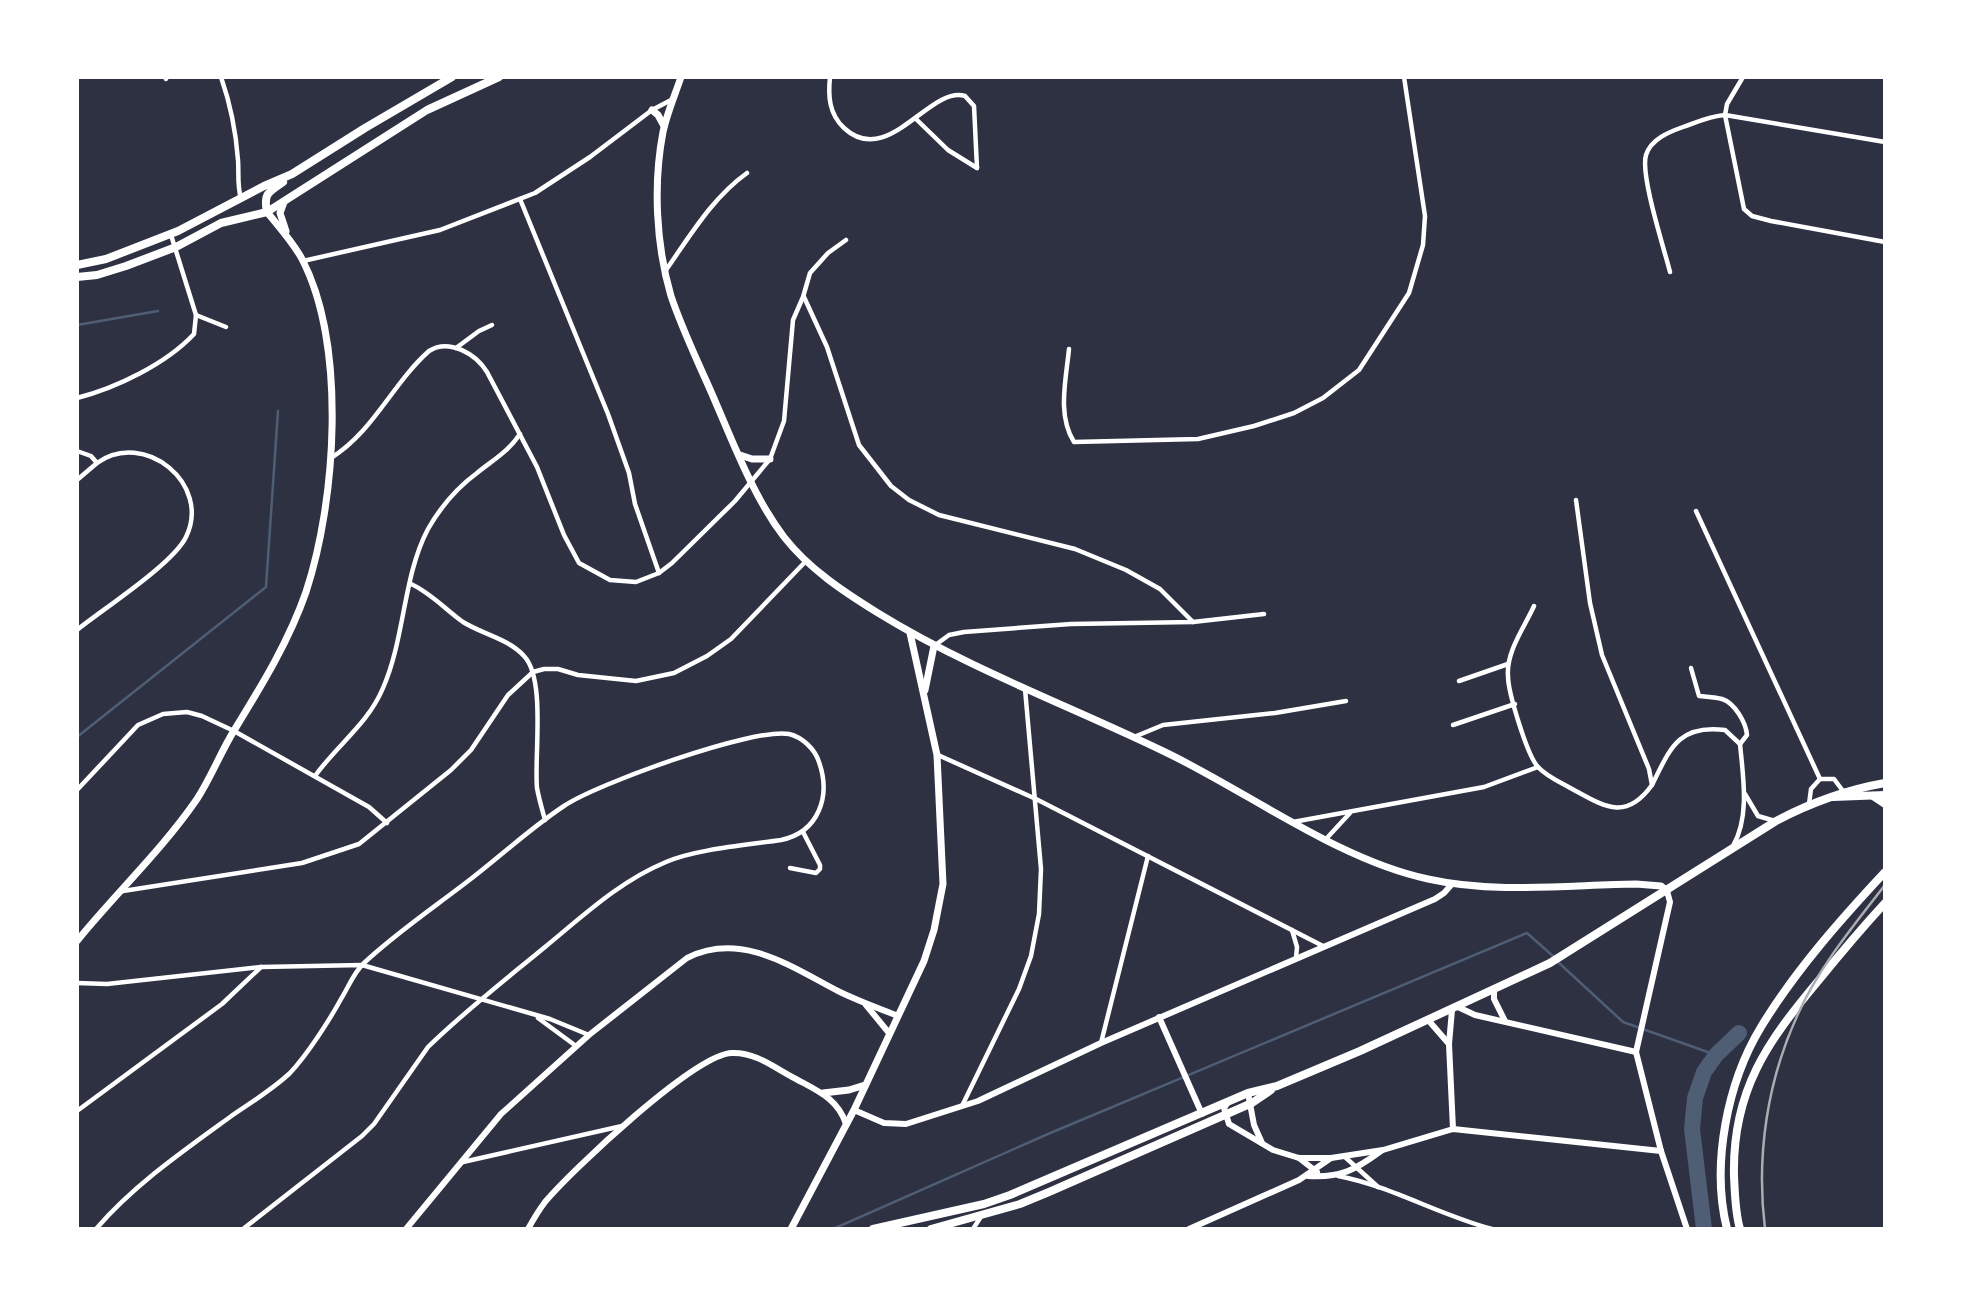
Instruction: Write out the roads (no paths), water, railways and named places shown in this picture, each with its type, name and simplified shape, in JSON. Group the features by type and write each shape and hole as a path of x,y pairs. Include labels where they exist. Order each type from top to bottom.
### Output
{"main road":[{"path":"77,941 197,799 277,658 305,593 323,521 330,458 331,365 322,314 303,261 289,238 267,212 264,201 267,194 292,174 452,77"},
{"path":"77,277 97,275 176,247 221,223 267,212 427,110 499,77"},
{"path":"681,77 665,127 657,184 665,271 680,320 752,482 768,514 806,561 855,598 934,646 1133,737 1234,788 1326,839 1393,870 1452,884 1497,887 1636,884 1661,886 1667,891"},
{"path":"652,110 665,127"},
{"path":"377,140 375,126 381,118"},
{"path":"77,265 106,259 171,235 292,174"},
{"path":"284,202 280,214 289,238"},
{"path":"740,455 770,459"},
{"path":"791,1229 854,1110 923,961 943,884 937,755 910,633"},
{"path":"924,691 934,646"},
{"path":"873,1229 985,1204 1248,1093 1277,1086 1429,1020 1550,963 1776,821 1843,791 1885,783"},
{"path":"1873,796 1885,804"},
{"path":"1823,799 1885,796"},
{"path":"1727,1229 1721,1196 1723,1150 1730,1106 1742,1066 1761,1028 1811,957 1885,872"},
{"path":"1740,1229 1736,1210 1734,1154 1740,1111 1752,1074 1776,1033 1885,903"},
{"path":"823,1093 865,1085"},
{"path":"932,1229 949,1227 1049,1192 1252,1103 1277,1086"}],"street":[{"path":"221,77 232,118 241,198"},
{"path":"830,77 831,107 835,117 852,134 864,138 891,134 951,95 965,96 974,106 978,168 948,150 916,119"},
{"path":"1069,349 1064,397 1066,429 1074,442 1198,439 1254,426 1294,413 1323,398 1359,370 1409,293 1423,245 1425,216 1404,77"},
{"path":"1743,77 1727,104 1725,115 1744,209 1752,216 1770,221 1885,242"},
{"path":"303,261 440,230 535,193 574,168 652,110 674,98"},
{"path":"1670,272 1645,172 1646,155 1656,140 1714,115 1725,115 1885,142"},
{"path":"665,271 713,204 730,185 747,173"},
{"path":"520,199 612,426 659,573"},
{"path":"77,398 124,381 171,354 194,334 196,315 171,235"},
{"path":"330,458 349,446 364,431 429,351 441,346 455,348 470,354 484,367 537,467 564,535 579,563 601,576 621,582 636,582 659,573 752,482 770,459 784,421 793,320 810,273 828,253 846,240"},
{"path":"803,297 827,347 859,445 891,486 909,500 939,514 1060,544 1126,570 1160,589 1193,622"},
{"path":"196,315 202,315 226,327"},
{"path":"455,348 492,325"},
{"path":"315,776 358,729 376,704 392,666 416,557 437,514 474,474 511,447 520,433"},
{"path":"77,450 91,456 97,463"},
{"path":"77,480 97,463 116,454 138,453 162,460 185,487 191,520 188,534 173,556 77,630"},
{"path":"1576,500 1590,603 1602,654 1649,769 1651,785"},
{"path":"1696,511 1820,779"},
{"path":"122,891 302,863 359,844 428,791 471,750 509,695 533,671 558,669 578,675 636,681 674,673 708,656 731,639 806,561"},
{"path":"411,584 464,622 498,639 525,657 533,671 537,688 537,787 545,820"},
{"path":"1534,607 1514,646 1507,677 1529,750 1538,767 1603,806 1620,809 1639,800 1651,785 1671,747 1696,731 1725,730 1740,744 1744,793 1739,835 1731,850"},
{"path":"934,646 949,635 964,632 1071,624 1193,622 1264,614"},
{"path":"1459,681 1508,664"},
{"path":"1691,668 1699,695 1723,699 1738,714 1747,735 1740,744"},
{"path":"962,1107 1015,999 1031,956 1041,884 1025,689"},
{"path":"1133,737 1163,724 1275,713 1346,701"},
{"path":"1453,725 1515,705"},
{"path":"77,790 138,724 163,713 187,712 234,731 369,807 387,823"},
{"path":"96,1229 141,1185 290,1072 340,1002 362,965 545,820 584,793 738,740 775,733 791,734 802,739 817,757 824,792 816,815 803,832 796,837 684,856 648,870 613,891 478,1000 428,1047 374,1124 362,1136 243,1229"},
{"path":"937,755 1036,799 1323,946"},
{"path":"1293,822 1484,787 1538,767"},
{"path":"1809,804 1811,789 1820,779 1834,779 1843,791"},
{"path":"1744,793 1758,816 1776,821"},
{"path":"1326,839 1351,813"},
{"path":"790,868 816,873 820,869 803,832"},
{"path":"1101,1043 1148,856"},
{"path":"854,1110 893,1125 922,1120 978,1101 1159,1017 1435,899 1444,894 1452,884"},
{"path":"1667,891 1670,902 1636,1052 1661,1151 1687,1229"},
{"path":"1291,929 1297,947 1296,958"},
{"path":"406,1229 501,1114 589,1035 687,958 704,950 742,949 768,955 864,1004 898,1016"},
{"path":"77,983 107,984 261,967 362,965 550,1019 589,1035"},
{"path":"77,1111 222,1004 261,967"},
{"path":"1494,990 1494,999 1505,1021"},
{"path":"864,1004 889,1033"},
{"path":"1452,1129 1449,1044 1455,1008 1636,1052"},
{"path":"537,1017 576,1046"},
{"path":"1159,1017 1202,1114"},
{"path":"1429,1020 1449,1044"},
{"path":"528,1229 544,1204 581,1164 666,1090 711,1059 731,1053 753,1055 823,1093 837,1106 846,1124"},
{"path":"1248,1093 1254,1125 1263,1145"},
{"path":"1228,1102 1224,1108 1229,1124 1234,1128 1263,1145 1299,1158 1324,1177"},
{"path":"461,1162 626,1125"},
{"path":"1299,1158 1345,1157 1383,1150 1452,1129 1661,1151"},
{"path":"1336,1176 1357,1168 1383,1150"},
{"path":"1345,1157 1382,1189"},
{"path":"1189,1229 1306,1176 1331,1158"},
{"path":"1306,1176 1336,1176 1358,1180 1460,1221 1492,1229"},
{"path":"974,1229 985,1204"}],"waterway":[{"path":"77,325 158,311"},
{"path":"77,737 266,587 278,411"},
{"path":"833,1229 1048,1134 1527,933 1554,957"},
{"path":"1558,962 1623,1022 1716,1055"},
{"path":"1704,1229 1692,1129 1695,1098 1704,1072 1716,1055 1739,1033"}],"railway":[{"path":"1765,1229 1762,1174 1766,1119 1787,1039 1816,980 1885,885"}]}
